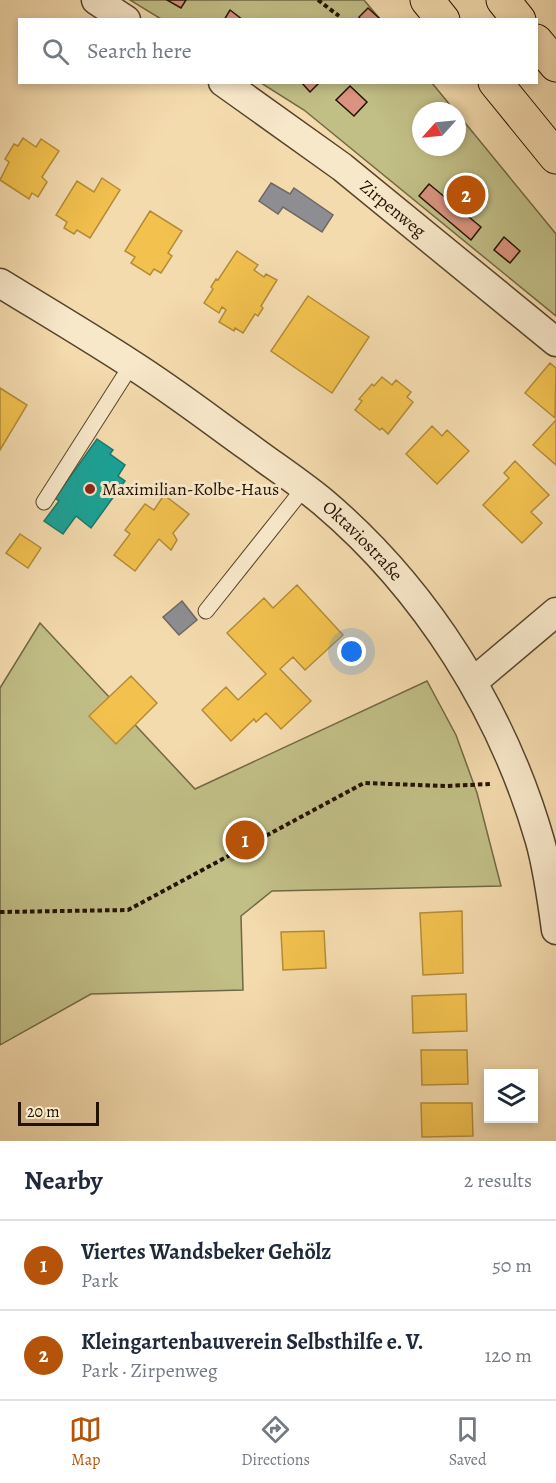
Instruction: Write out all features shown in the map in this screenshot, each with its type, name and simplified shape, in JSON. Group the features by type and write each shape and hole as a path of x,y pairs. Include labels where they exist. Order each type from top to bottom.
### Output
{"highway":[{"path":"427,0 441,18"},
{"path":"503,0 517,18"},
{"path":"538,42 556,65"},
{"path":"497,84 556,157"}],"street":[{"path":"96,0 123,18"},
{"name":"Zirpenweg","path":"226,84 342,167 556,342"},
{"name":"Oktaviostraße","path":"0,283 132,364 323,502 407,586 444,635 473,682 521,783 540,842 551,890 556,930"},
{"path":"473,682 556,612"}],"lane":[{"path":"44,502 132,364"},
{"path":"206,611 304,488"}],"path":[{"path":"318,0 339,16"},
{"path":"0,912 128,910 364,783 446,786 521,783"}],"shaded area":[{"path":"130,0 364,0 379,18 159,18"},
{"path":"263,84 433,84 448,102 412,102 412,156 466,156 466,124 556,234 556,316 304,110"},
{"path":"40,623 195,789 427,681 456,735 477,793 501,886 272,891 241,916 243,990 91,994 0,1045 0,688"}],"building: Homes":[{"path":"23,138 36,147 41,139 59,151 42,177 47,182 38,197 32,193 29,199 0,180 9,162 5,159 14,144 18,146"},
{"path":"102,178 120,190 90,238 77,230 74,234 64,228 67,222 56,215 77,181 94,192"},
{"path":"150,211 182,231 168,253 172,256 161,273 154,269 150,275 131,263 135,257 125,251"},
{"path":"237,251 258,265 254,270 264,277 266,274 277,280 261,306 263,308 258,316 255,314 243,333 235,328 234,331 219,322 226,310 222,307 219,313 204,303 216,279 218,280"},
{"path":"308,296 369,337 332,393 271,351"},
{"path":"550,363 556,368 555,418 525,393"},
{"path":"382,377 392,385 396,380 411,392 407,397 413,402 388,434 355,410 362,401 359,399 372,384 374,386"},
{"path":"0,388 27,405 0,450"},
{"path":"556,420 556,465 533,445"},
{"path":"432,426 442,436 447,430 469,451 437,484 406,454"},
{"path":"515,461 549,495 531,512 542,523 522,543 483,505 509,478 504,473"},
{"path":"164,495 189,514 173,533 177,540 171,550 159,539 135,571 114,555 130,534 125,530 145,504 154,510"},
{"path":"20,534 41,548 28,568 6,553"},
{"path":"297,585 343,635 305,670 293,657 280,669 311,701 281,729 266,713 256,722 254,719 231,741 202,710 226,687 238,700 266,674 227,633 264,598 273,608"},
{"path":"131,676 157,703 116,744 89,716"},
{"path":"462,911 463,973 423,975 420,913"},
{"path":"324,931 326,968 283,970 281,932"},
{"path":"466,994 467,1031 413,1033 412,996"},
{"path":"421,1050 467,1050 468,1084 422,1085"},
{"path":"421,1103 472,1103 473,1136 422,1137"}],"building: Public":[{"name":"Maximilian-Kolbe-Haus","path":"97,439 113,450 110,454 125,465 118,476 125,481 91,528 76,516 63,534 44,521 59,501 55,498"}],"building: Industry":[{"path":"271,183 290,194 294,188 333,215 322,232 283,207 278,214 259,201"},
{"path":"182,601 197,620 179,635 163,617"}],"building: Other":[{"path":"167,0 186,0 181,8"},
{"path":"368,8 379,18 360,18"},
{"path":"230,10 240,18 225,18"},
{"path":"303,84 318,84 310,92"},
{"path":"350,86 367,102 354,116 336,100"},
{"path":"429,184 481,227 471,240 419,196"},
{"path":"504,237 520,251 510,263 494,250"}],"place":[{"name":"Kleingartenbauverein Selbsthilfe e. V.","path":"466,195"},
{"name":"Maximilian-Kolbe-Haus","path":"90,489"},
{"name":"Viertes Wandsbeker Gehölz","path":"245,840"}]}
